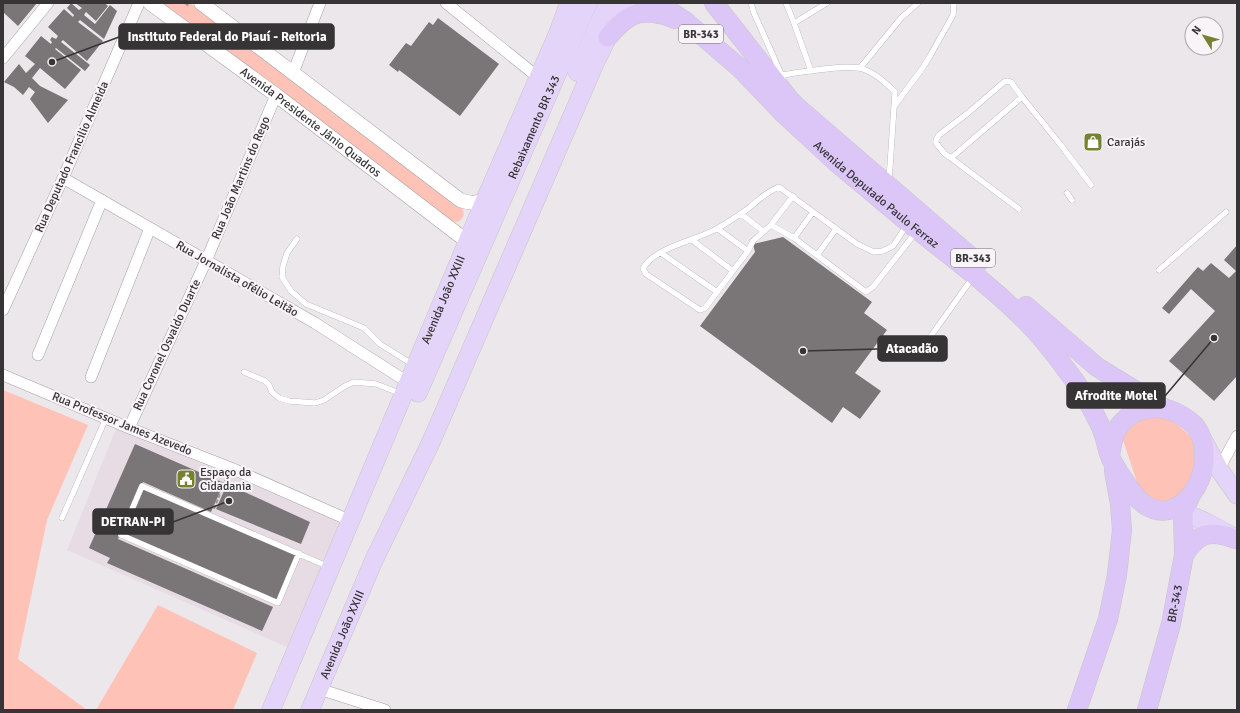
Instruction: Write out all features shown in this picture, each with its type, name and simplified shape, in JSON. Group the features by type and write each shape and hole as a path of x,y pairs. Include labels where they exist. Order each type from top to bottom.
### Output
{"highway":[{"name":"Avenida Deputado Paulo Ferraz","path":"658,3 685,21 741,68 784,114 836,162 974,275 1027,322 1069,372 1080,389 1101,428 1111,458 1120,504 1122,530 1117,575 1108,619 1077,710"},
{"name":"Avenida Deputado Paulo Ferraz","path":"714,3 789,99 797,107 949,236 1023,304 1088,360 1164,408"},
{"path":"732,3 754,53"},
{"path":"608,37 618,25 635,14 662,14 670,16 683,24 741,68"},
{"path":"1111,458 1114,433 1128,418 1136,412 1149,408 1164,408"},
{"name":"BR-343","path":"1164,408 1177,413 1188,420 1197,429 1203,440"},
{"path":"1182,506 1196,488 1202,472 1204,460 1203,440"},
{"name":"Avenida Deputado Paulo Ferraz","path":"1111,458 1133,494 1144,505 1163,511 1182,506"},
{"name":"BR-343","path":"1147,710 1171,624 1184,555 1182,506"},
{"path":"1184,555 1192,542 1202,536 1214,534 1225,535 1236,539"}],"main road":[{"name":"Avenida João XXIII","path":"319,598 413,405 473,249 485,200 539,78 569,3"},
{"name":"Rebaixamento BR 343","path":"473,249 588,3"},
{"name":"Rebaixamento BR 343","path":"504,242 608,3"},
{"name":"Avenida João XXIII","path":"374,560 430,442 588,78 626,3"},
{"name":"Avenida João XXIII","path":"310,710 374,560 437,396 504,242"},
{"name":"Avenida João XXIII","path":"271,710 416,366 473,249"},
{"path":"1203,440 1219,469 1237,495"},
{"path":"1182,506 1204,521 1236,539"}],"street":[{"path":"3,58 48,3"},
{"name":"Rua Deputado Francilio Almeida","path":"3,310 63,178 139,3"},
{"name":"Avenida Presidente Jânio Quadros","path":"150,3 276,95 464,239 473,249"},
{"path":"201,3 460,200 469,203 478,203 485,200"},
{"path":"293,73 320,3"},
{"path":"446,3 539,78"},
{"name":"Rua João Martins do Rego","path":"206,261 276,95"},
{"name":"Rua Jornalista ofélio Leitão","path":"63,178 315,323 407,389"},
{"path":"38,355 102,200"},
{"path":"91,377 150,228"},
{"name":"Rua Coronel Osvaldo Duarte","path":"129,428 206,261"},
{"name":"Rua Professor James Azevedo","path":"3,375 129,428 231,468 351,521"},
{"path":"1219,469 1237,436"},
{"path":"319,690 385,710"}],"lane":[{"path":"751,3 785,82"},
{"path":"786,3 811,72"},
{"path":"794,23 827,3"},
{"path":"860,68 901,18 918,3"},
{"path":"895,105 922,69 954,15 954,3"},
{"path":"782,75 837,68 860,68 883,81 895,92 889,186"},
{"path":"1019,210 945,154 936,143 939,135 968,114 1004,82 1011,82 1091,186"},
{"name":"Avenida Deputado Paulo Ferraz","path":"788,88 797,107"},
{"path":"951,158 1022,98"},
{"path":"793,196 771,225 753,241 748,251 705,308 700,310 646,274 643,268 648,261 661,253 718,229 741,214 773,189 779,187 793,196 857,244 874,252 883,251 893,246 914,226"},
{"path":"1067,193 1072,200"},
{"path":"794,238 813,212"},
{"path":"1159,270 1226,212"},
{"path":"741,214 763,231"},
{"path":"771,225 794,238 866,292 914,226"},
{"path":"718,229 748,251"},
{"path":"817,255 836,229"},
{"path":"297,239 287,253 283,266 282,277 291,291 306,304 364,328 380,344 416,366"},
{"path":"692,240 732,271"},
{"path":"661,253 717,292"},
{"path":"892,355 909,353 931,336 974,275"},
{"path":"244,372 265,381 269,385 272,392 279,398 289,401 315,403 324,400 345,386 354,382 407,389"},
{"path":"62,518 106,418"},
{"path":"299,553 278,603 121,535 142,486 299,553 331,568"}],"path":[{"path":"211,516 231,468"}],"shaded area":[{"path":"163,3 190,3 462,208 464,214 462,219 458,222 452,221"},
{"path":"3,390 88,425 47,520 18,659 87,710 3,710"},
{"path":"1159,417 1174,422 1186,432 1193,440 1198,451 1195,477 1177,497 1156,502 1140,491 1122,437 1133,424 1142,420"},
{"path":"116,429 341,520 287,647 67,550"},
{"path":"158,605 257,653 233,710 96,710"}],"building":[{"path":"3,3 37,3 18,26 3,12"},
{"path":"71,3 79,10 82,8 75,3 105,3 108,6 96,21 86,12 84,15 95,24 110,5 117,11 104,39 80,20 78,22 103,41 87,61 63,40 61,42 90,65 85,71 56,48 55,49 81,70 65,89 40,68 32,78 40,86 68,100 48,123 30,99 35,92 29,87 23,95 14,87 4,82 19,64 26,73 35,64 25,56 41,36 51,44 52,42 50,40 52,37 56,39 58,36 48,27 64,9 73,17 74,15 67,8"},
{"path":"438,18 499,64 460,116 399,70 398,72 389,65 406,43 411,46 429,22 433,25"},
{"path":"783,237 872,302 864,313 887,330 855,373 881,391 860,419 843,407 832,423 700,326 755,252 753,244"},
{"path":"1237,245 1237,376 1214,401 1169,361 1215,311 1191,289 1169,314 1162,308 1198,267 1203,271 1211,263 1229,278 1236,271 1224,260"},
{"path":"135,444 224,483 211,512 143,482 118,539 273,607 262,631 107,563 110,558 89,548"},
{"path":"227,484 310,522 301,544 216,509"},
{"path":"143,489 297,555 277,601 123,535"}],"place":[{"name":"Instituto Federal do Piauí - Reitoria","path":"52,62"},
{"name":"Carajás","path":"1093,142"},
{"name":"Afrodite Motel","path":"1214,338"},
{"name":"Atacadão","path":"803,351"},
{"name":"Espaço da Cidadania","path":"186,479"},
{"name":"DETRAN-PI","path":"229,501"}]}
